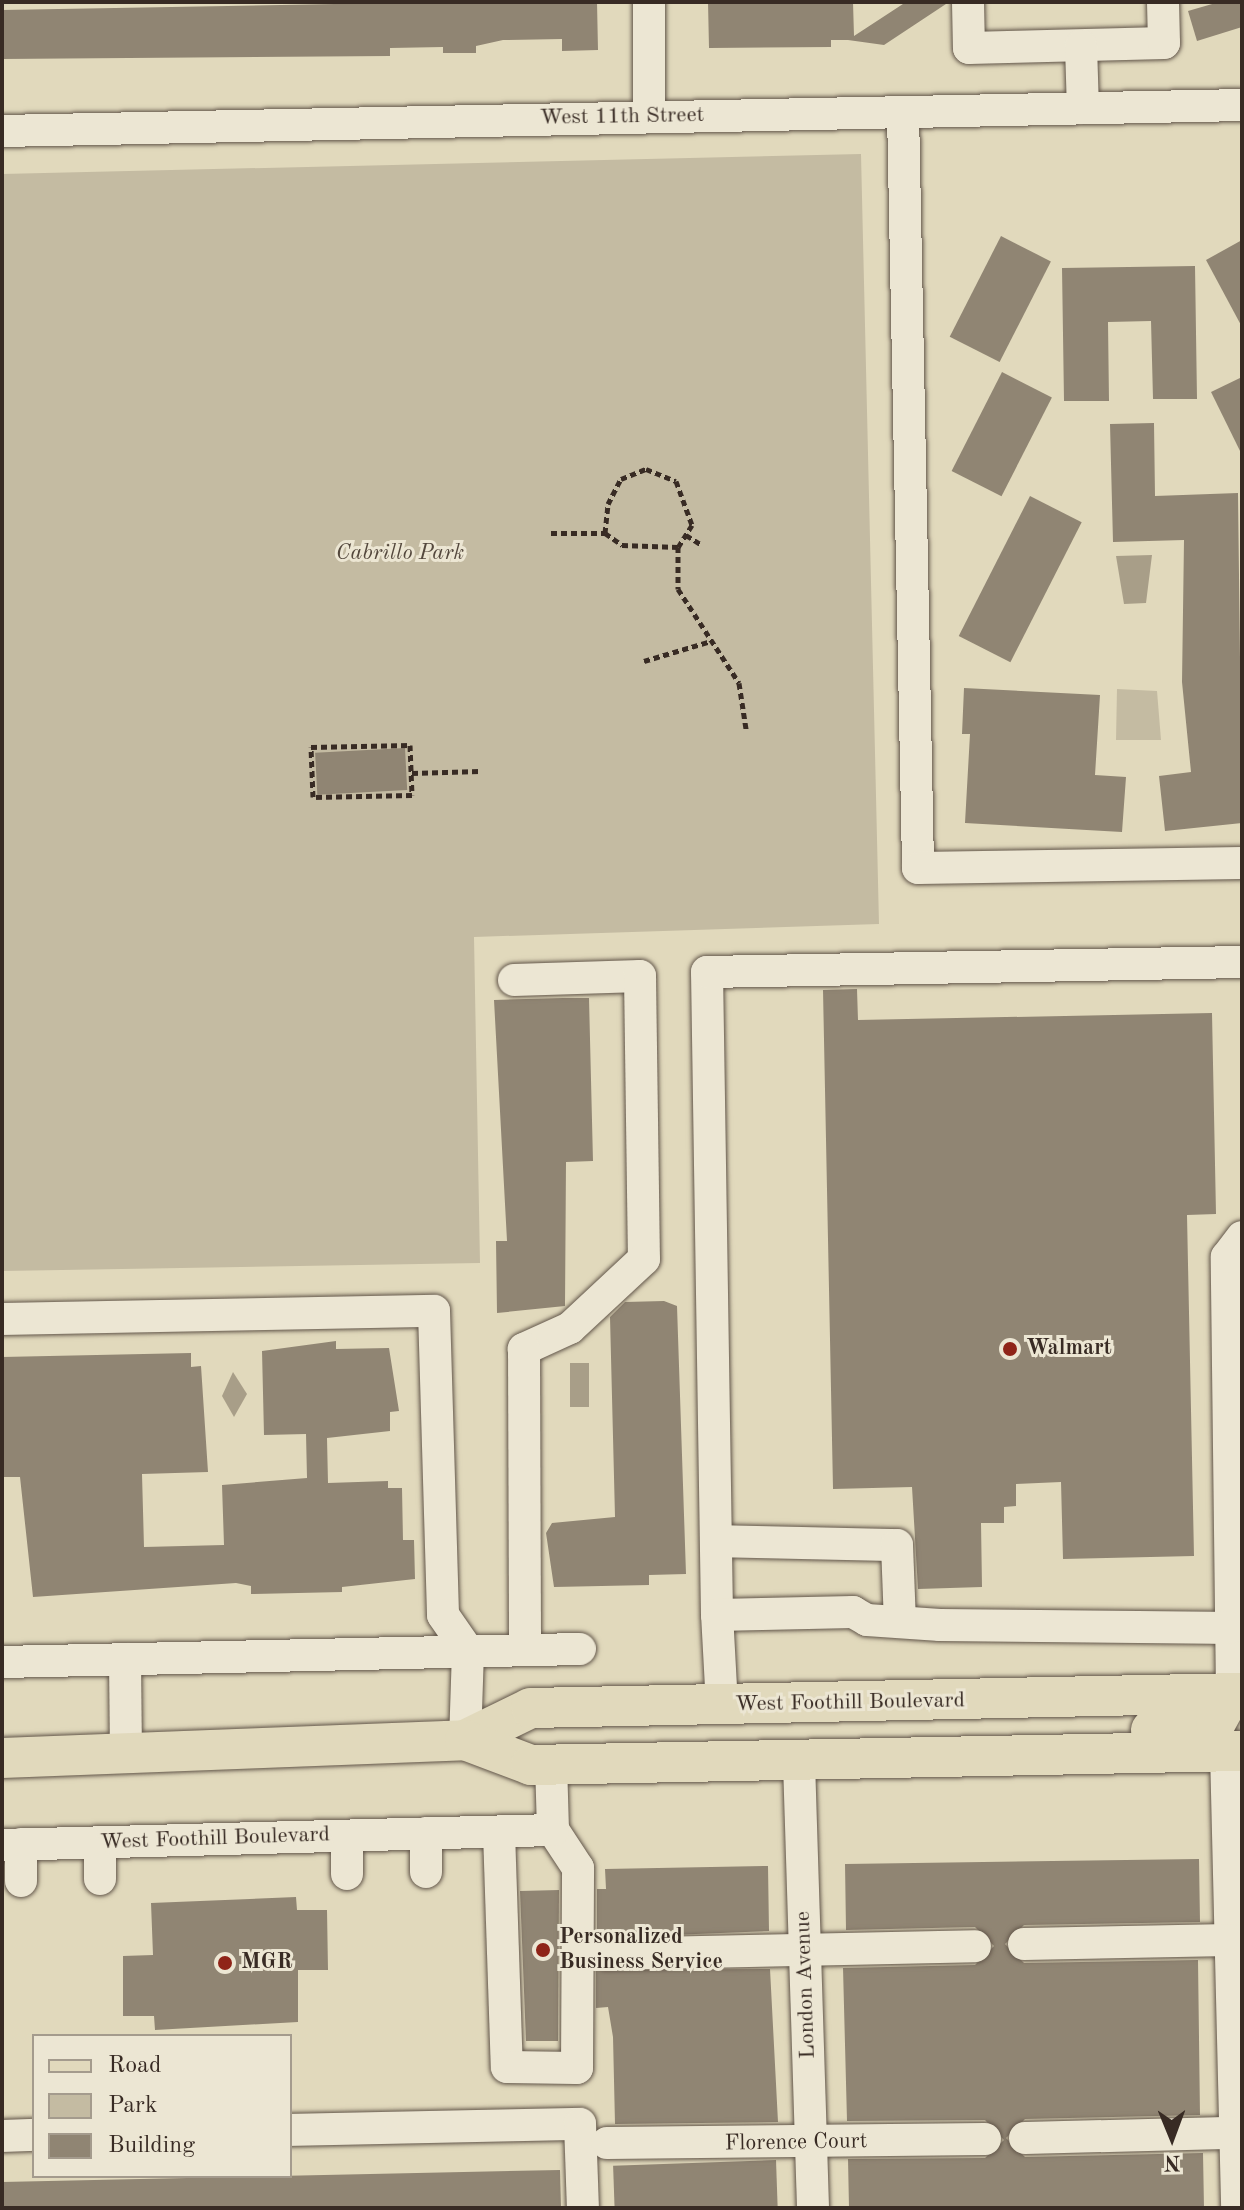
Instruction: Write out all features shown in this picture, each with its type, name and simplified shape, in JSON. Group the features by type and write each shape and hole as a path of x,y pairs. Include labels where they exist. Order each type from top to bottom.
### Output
{"main road":[{"name":"West Foothill Boulevard","path":"465,1740 531,1708 722,1706 1237,1723"},
{"path":"551,1764 588,1745 690,1740 713,1731 722,1706"},
{"name":"West Foothill Boulevard","path":"2,1758 465,1740 531,1765 1024,1757 1237,1723"},
{"path":"1024,1757 1077,1733 1237,1723"}],"street":[{"path":"649,2 649,117"},
{"path":"968,2 969,48 1164,43 1163,2"},
{"path":"1081,46 1083,108"},
{"name":"West 11th Street","path":"2,131 1242,105"},
{"path":"903,112 918,868 1242,863"},
{"path":"722,1706 717,1615 707,972 1242,962"},
{"path":"514,980 640,976 644,1259 570,1328 524,1349 525,1650"},
{"path":"1237,2208 1230,1940 1237,1723 1229,1628 1227,1257 1242,1237"},
{"path":"2,1319 434,1311 443,1615 468,1651 465,1740"},
{"path":"717,1541 897,1545 900,1622"},
{"path":"717,1615 853,1612 900,1622 1229,1628"},
{"path":"2,1662 580,1649"},
{"path":"125,1659 126,1753"},
{"name":"London Avenue","path":"799,1762 813,2208"},
{"path":"499,1832 507,2067 577,2068 578,1868 553,1830 551,1764"},
{"name":"West Foothill Boulevard","path":"12,1845 553,1830"},
{"path":"426,1833 426,1872"},
{"path":"347,1836 347,1874"},
{"path":"100,1842 100,1879"},
{"path":"12,1845 21,1881"},
{"path":"1024,1944 1230,1940"},
{"path":"606,1954 975,1946"},
{"path":"292,2130 580,2124 583,2208"},
{"path":"1025,2138 1235,2133"},
{"path":"2,2136 32,2135"},
{"name":"Florence Court","path":"607,2143 811,2144 985,2139"}],"path":[{"path":"605,533 612,490 646,469 676,481 692,525 678,547 678,589 708,642 739,683 746,729"},
{"path":"551,533 605,533 622,545 678,547"},
{"path":"686,535 702,545"},
{"path":"644,661 708,642"},
{"path":"410,745 412,773 412,795 313,797 311,747 410,745"},
{"path":"412,773 480,771"}],"green space":[{"name":"Cabrillo Park","path":"861,154 879,924 474,937 480,1263 2,1271 2,174"},
{"path":"1117,689 1157,691 1161,740 1116,740"}],"shaded area":[{"path":"1152,555 1146,603 1124,604 1116,556"},
{"path":"570,1363 589,1363 589,1407 570,1407"},
{"path":"233,1372 247,1394 234,1417 222,1396"}],"building":[{"path":"597,2 598,50 562,51 562,39 503,40 476,46 476,53 443,53 443,47 390,48 390,56 2,59 2,10"},
{"path":"708,2 853,2 854,36 906,2 949,2 884,45 831,40 831,47 709,48"},
{"path":"1219,2 1242,2 1242,27 1197,41 1188,11"},
{"path":"1001,236 1051,261 1000,362 950,337"},
{"path":"1242,240 1242,327 1206,260"},
{"path":"1195,266 1197,399 1153,399 1151,321 1108,322 1109,401 1064,401 1062,268"},
{"path":"1002,372 1052,397 1002,496 952,471"},
{"path":"1242,377 1242,455 1211,392"},
{"path":"1154,423 1155,496 1238,493 1242,823 1165,831 1159,776 1191,772 1182,682 1184,540 1113,542 1110,424"},
{"path":"1030,496 1082,522 1010,662 959,636"},
{"path":"964,688 1100,695 1095,775 1126,777 1122,832 965,823 970,734 962,734"},
{"path":"405,748 407,790 317,795 315,753"},
{"name":"Walmart","path":"857,989 858,1020 1212,1013 1216,1214 1187,1215 1194,1556 1063,1559 1061,1482 1016,1484 1016,1506 1004,1507 1004,1523 981,1523 982,1587 918,1589 912,1487 833,1489 823,990"},
{"path":"589,998 593,1161 566,1162 565,1306 497,1313 496,1241 507,1241 494,1000"},
{"path":"664,1301 677,1306 686,1574 649,1575 649,1585 554,1587 546,1533 552,1523 615,1517 610,1317 625,1302"},
{"path":"336,1341 336,1349 389,1348 399,1411 390,1412 390,1431 327,1438 328,1483 388,1481 388,1488 402,1488 403,1540 414,1540 415,1579 342,1587 342,1592 251,1594 251,1586 236,1583 33,1597 20,1477 2,1477 2,1357 191,1353 191,1367 201,1366 208,1472 142,1474 144,1547 224,1545 222,1485 307,1478 306,1434 264,1435 262,1351"},
{"path":"1199,1859 1200,1922 1024,1925 1005,1944 1024,1963 1198,1960 1200,2115 1025,2119 1006,2138 1025,2157 1203,2153 1204,2208 849,2208 848,2159 985,2158 1004,2140 985,2120 847,2121 843,1968 975,1965 994,1946 975,1927 846,1930 845,1864"},
{"path":"768,1866 769,1931 597,1938 597,1889 606,1889 605,1869"},
{"name":"Personalized Business Service","path":"559,1890 558,2041 526,2041 520,1891"},
{"name":"MGR","path":"296,1897 297,1910 327,1910 328,1970 298,1970 298,2022 155,2030 154,2016 123,2016 123,1956 153,1955 151,1903"},
{"path":"770,1969 778,2122 615,2124 613,2037 608,2007 596,2008 596,1970"},
{"path":"776,2160 778,2208 615,2208 613,2166"},
{"path":"560,2170 561,2208 2,2208 2,2182"}],"place":[{"name":"Walmart","path":"1010,1349"},
{"name":"Personalized Business Service","path":"543,1950"},
{"name":"MGR","path":"225,1963"}]}
